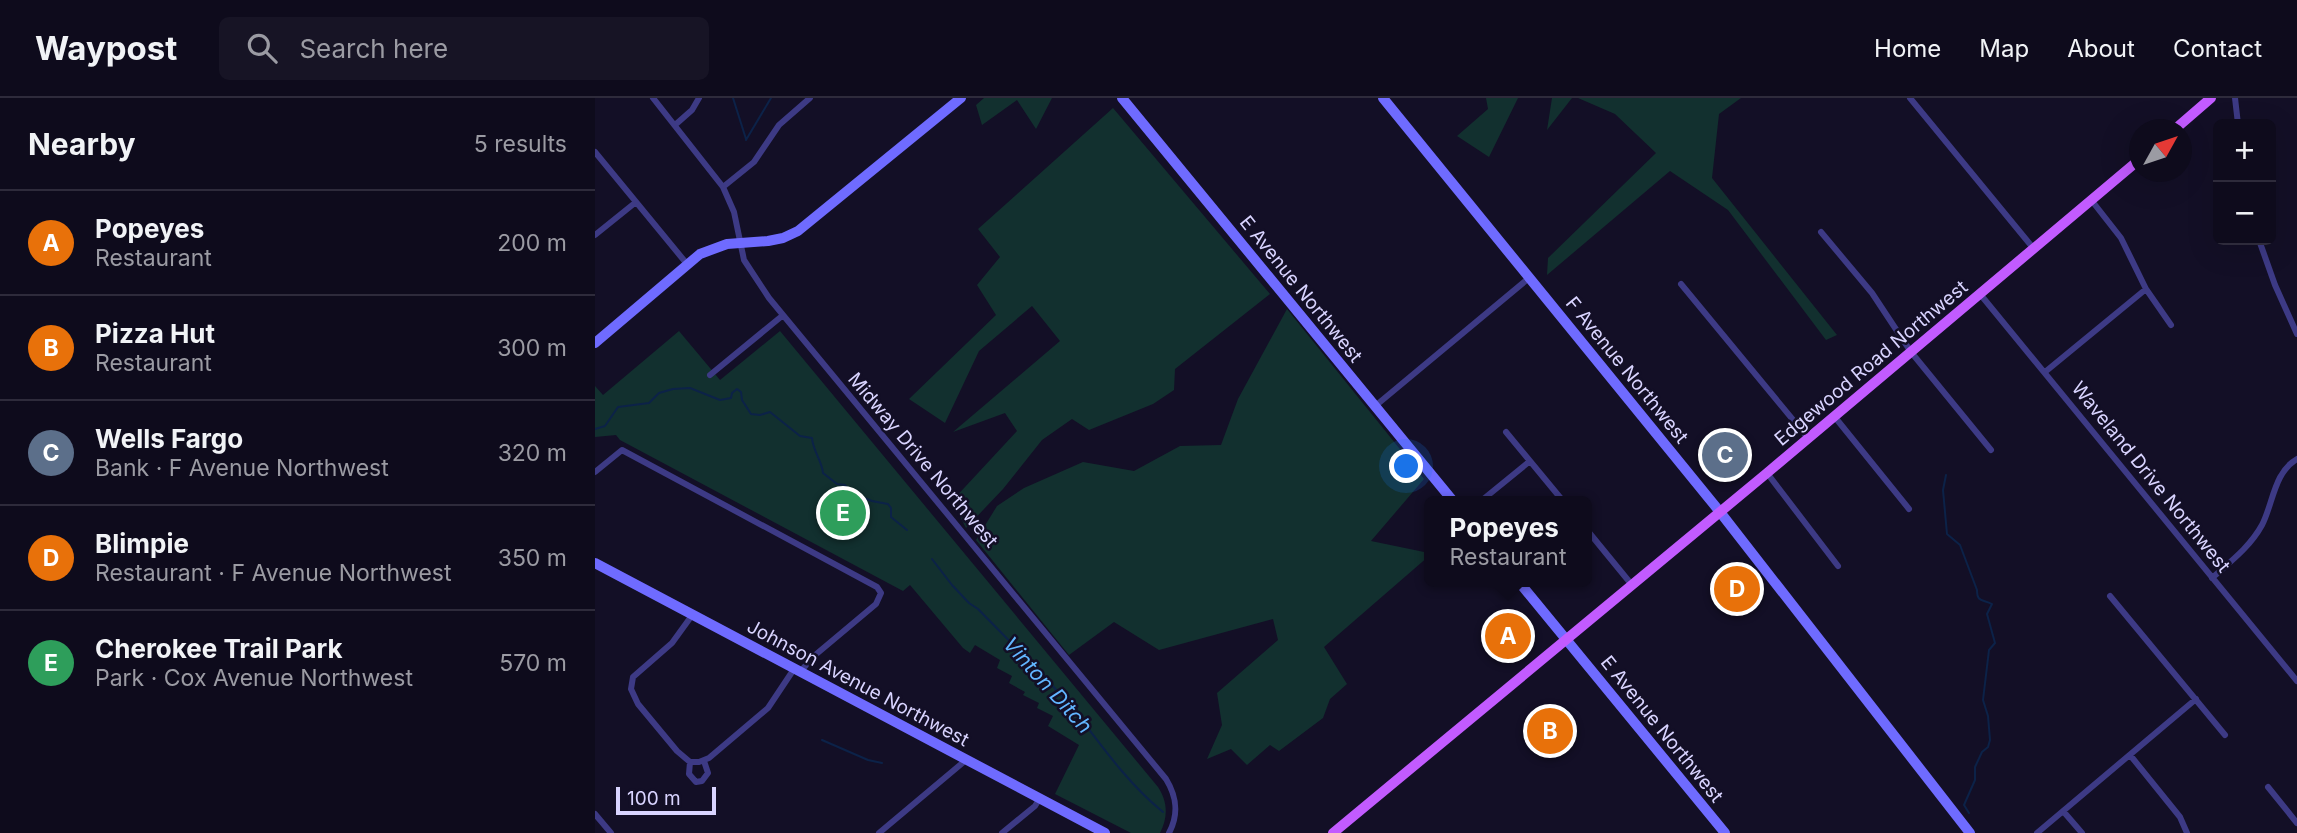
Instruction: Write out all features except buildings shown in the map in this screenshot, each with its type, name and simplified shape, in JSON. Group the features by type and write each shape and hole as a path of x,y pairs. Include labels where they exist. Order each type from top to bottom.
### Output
{"main road":[{"path":"2187,119 2211,98"},
{"name":"Edgewood Road Northwest","path":"1333,833 2129,169"}],"street":[{"name":"Midway Drive Northwest","path":"653,98 723,187 734,212 744,260 782,316 1166,779 1176,802 1175,822 1170,833"},
{"path":"675,125 692,110 699,98"},
{"path":"723,187 754,162 779,125 810,98"},
{"path":"595,343 700,254 714,248 783,238 798,232 961,98"},
{"name":"E Avenue Northwest","path":"1122,98 1449,496"},
{"name":"F Avenue Northwest","path":"1383,98 1720,512 1970,833"},
{"path":"1910,98 2034,249"},
{"path":"2235,98 2237,119"},
{"path":"595,152 687,264"},
{"path":"2092,201 2121,238 2146,289 2171,325"},
{"path":"595,235 636,202"},
{"path":"1821,232 1872,293 1911,352 1991,450"},
{"path":"2261,245 2297,334"},
{"path":"1374,407 1529,278"},
{"path":"1681,284 1808,438"},
{"path":"2045,372 2146,289"},
{"name":"Waveland Drive Northwest","path":"1980,294 2297,681"},
{"path":"711,375 782,316"},
{"path":"1834,416 1909,509"},
{"path":"1506,432 1559,496"},
{"path":"595,472 622,450 877,587 881,593 876,604 797,670 768,708 704,761 690,762 677,751 638,704 631,689 633,677 672,642 693,614"},
{"path":"2213,578 2250,542 2262,525 2283,471 2297,459"},
{"path":"1487,496 1530,461"},
{"path":"1767,473 1838,566"},
{"path":"1592,536 1632,585"},
{"name":"Johnson Avenue Northwest","path":"595,563 1105,833"},
{"name":"E Avenue Northwest","path":"1523,587 1725,833"},
{"path":"2110,596 2225,735"},
{"path":"2038,833 2196,699"},
{"path":"2130,755 2180,817 2187,833"},
{"path":"879,833 966,760"},
{"path":"690,762 689,775 696,782 702,781 708,773 704,761"},
{"path":"2268,787 2293,812 2297,823"},
{"path":"1002,833 1040,799"},
{"path":"2063,811 2082,833"},
{"path":"595,814 611,833"}],"green space":[{"path":"984,98 1052,98 1036,129 1017,100 982,125 976,105"},
{"path":"1486,98 1518,98 1489,157 1457,136 1488,109"},
{"path":"1552,98 1572,98 1547,130"},
{"path":"1578,98 1741,98 1719,114 1712,178 1837,335 1826,340 1728,210 1670,171 1547,275 1548,258 1656,153 1615,114"},
{"path":"1113,108 1270,294 1175,369 1174,390 1153,404 1089,430 1072,419 1042,440 1003,489 966,528 952,501 1017,431 1005,413 953,432 1060,341 1032,306 979,351 945,423 909,399 996,315 977,285 1000,257 978,229"},
{"path":"1287,309 1424,479 1371,541 1424,552 1424,560 1324,647 1347,684 1330,699 1323,718 1279,751 1270,745 1247,765 1231,749 1207,759 1222,725 1217,693 1278,640 1273,619 1159,650 1114,622 1069,655 976,540 997,506 1024,488 1083,462 1134,471 1180,446 1221,445 1238,399"},
{"path":"679,331 720,380 780,331 1158,787 1166,810 1160,833 1131,833 1055,794 1079,745 1048,726 1053,716 1037,708 1039,703 1023,695 1025,692 1009,683 1012,676 997,668 1000,660 975,645 970,653 963,648 910,585 903,591 620,440 616,435 595,437 595,386 603,395"}],"waterway":[{"path":"733,98 746,139"},
{"path":"746,140 771,98"},
{"name":"Vinton Ditch","path":"595,429 605,426 618,407 649,403 659,393 673,389 690,388 720,400 731,398 737,389 751,414 770,412 800,436 812,438 823,473 837,484 845,485 851,493 888,504 891,517 907,530"},
{"path":"1946,475 1943,490 1947,534 1960,545 1978,597 1992,604 1987,614 1995,643 1989,650 1983,700 1988,716 1990,740 1975,767 1975,780 1964,805 1969,813"},
{"name":"Vinton Ditch","path":"932,559 969,603 1031,662 1130,780 1163,812"},
{"path":"822,740 868,760 882,763"}],"place":[{"name":"Wells Fargo","path":"1725,455"},
{"name":"Cherokee Trail Park","path":"843,513"},
{"name":"Blimpie","path":"1737,589"},
{"name":"Popeyes","path":"1508,636"},
{"name":"Pizza Hut","path":"1550,731"}]}
